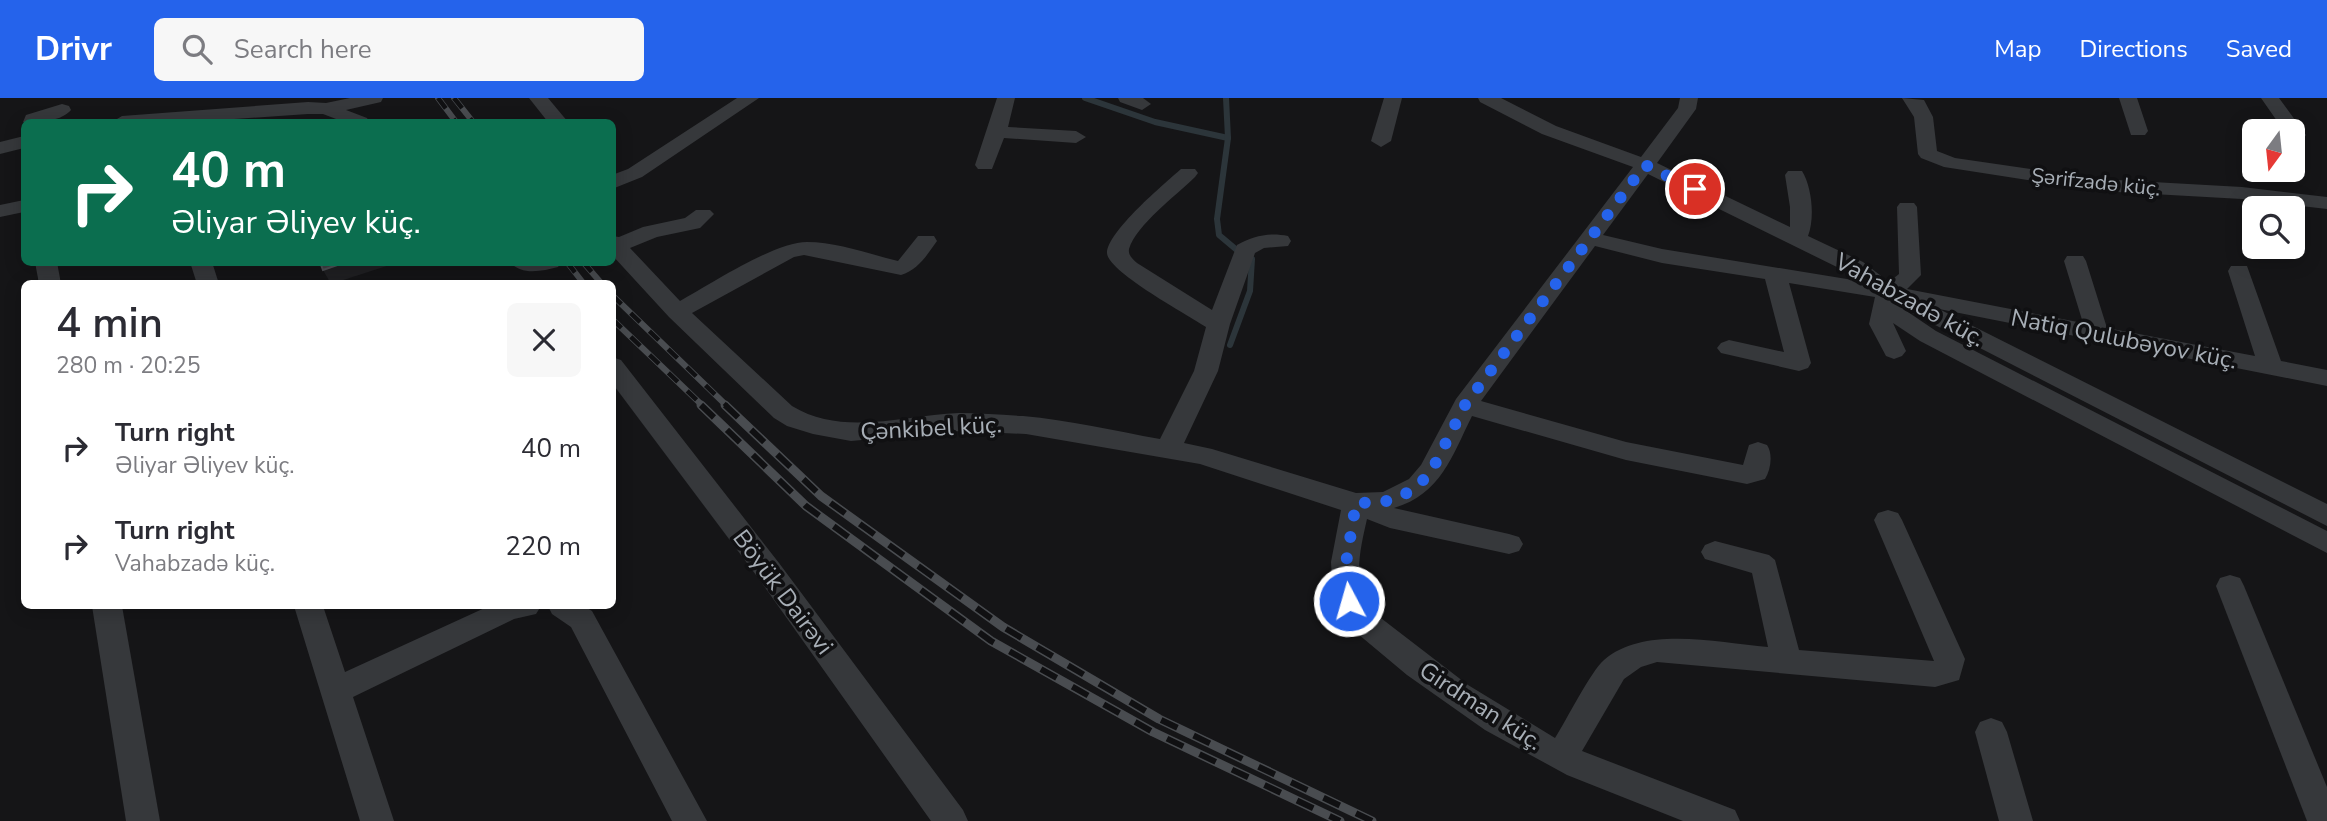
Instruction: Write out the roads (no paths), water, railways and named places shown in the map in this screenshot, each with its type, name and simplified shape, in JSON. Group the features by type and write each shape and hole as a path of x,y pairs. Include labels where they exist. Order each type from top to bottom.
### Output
{"street":[{"path":"190,119 326,109 374,98"},
{"path":"538,98 556,119"},
{"path":"616,181 635,173 750,98"},
{"path":"985,165 1006,98"},
{"path":"1381,141 1393,98"},
{"name":"Vahabzadə küç.","path":"1487,98 1640,172 1796,238 1855,267 1886,299 2327,516"},
{"path":"1356,503 1383,502 1400,497 1418,486 1432,470 1465,405 1687,109 1689,98"},
{"name":"Şərifzadə küç.","path":"1911,98 1922,107 1928,154 1951,163 2099,186 2242,193 2327,203"},
{"path":"2128,98 2138,131"},
{"path":"2270,98 2285,119"},
{"path":"326,109 352,119"},
{"path":"33,119 62,110"},
{"path":"994,132 1076,136"},
{"path":"0,148 21,143"},
{"path":"1640,172 1750,232"},
{"path":"1188,173 1135,223 1122,241 1118,250 1119,258 1129,268 1218,324"},
{"path":"1795,175 1801,218 1801,230 1796,238"},
{"path":"0,211 21,207"},
{"path":"1894,351 1881,324 1886,299 1910,275 1907,207"},
{"path":"616,244 692,223 703,214"},
{"name":"Natiq Qulubəyov küç.","path":"1591,239 1662,256 1775,274 1886,299 2327,378"},
{"path":"677,312 788,252 804,248 819,249 901,268 909,263 926,241"},
{"path":"1169,448 1206,371 1218,324 1245,250 1259,243 1280,241"},
{"name":"Çənkibel küç.","path":"616,245 677,312 783,412 796,419 822,428 851,432 948,422 1000,422 1169,448 1230,464 1320,495 1356,503"},
{"path":"2075,261 2098,335"},
{"path":"2239,271 2271,368"},
{"path":"1729,348 1799,362 1775,274"},
{"path":"1886,299 1928,337 2327,544"},
{"name":"Böyük Dairəvi","path":"616,370 769,570 951,821"},
{"path":"1465,405 1626,451 1748,475 1756,472 1758,451"},
{"path":"1356,503 1390,518 1509,544"},
{"name":"Girdman küç.","path":"1356,503 1345,569 1345,585 1349,601 1360,617 1437,682 1506,728 1561,757 1723,821"},
{"path":"1561,757 1613,670 1632,657 1657,650 1786,659 1935,674 1948,671 1950,659 1888,520"},
{"path":"1715,552 1759,563 1765,568 1786,659"},
{"path":"2230,586 2324,821"},
{"path":"108,609 143,821"},
{"path":"310,609 377,821"},
{"path":"336,691 509,609"},
{"path":"567,609 582,619 690,821"},
{"path":"1991,732 2016,821"}],"waterway":[{"path":"1085,98 1155,122 1228,138"},
{"path":"1226,98 1228,138"},
{"path":"1228,138 1217,219 1219,235 1238,251"},
{"path":"1230,345 1250,291 1252,259"}],"railway":[{"path":"438,98 454,119"},
{"path":"454,98 471,119"},
{"path":"570,266 581,280"},
{"path":"586,266 599,280"},
{"path":"616,299 727,406"},
{"path":"616,323 703,406"},
{"path":"701,405 806,506 991,641 1153,732 1340,821"},
{"path":"725,405 821,496 1003,627 1159,719 1372,821"}]}
